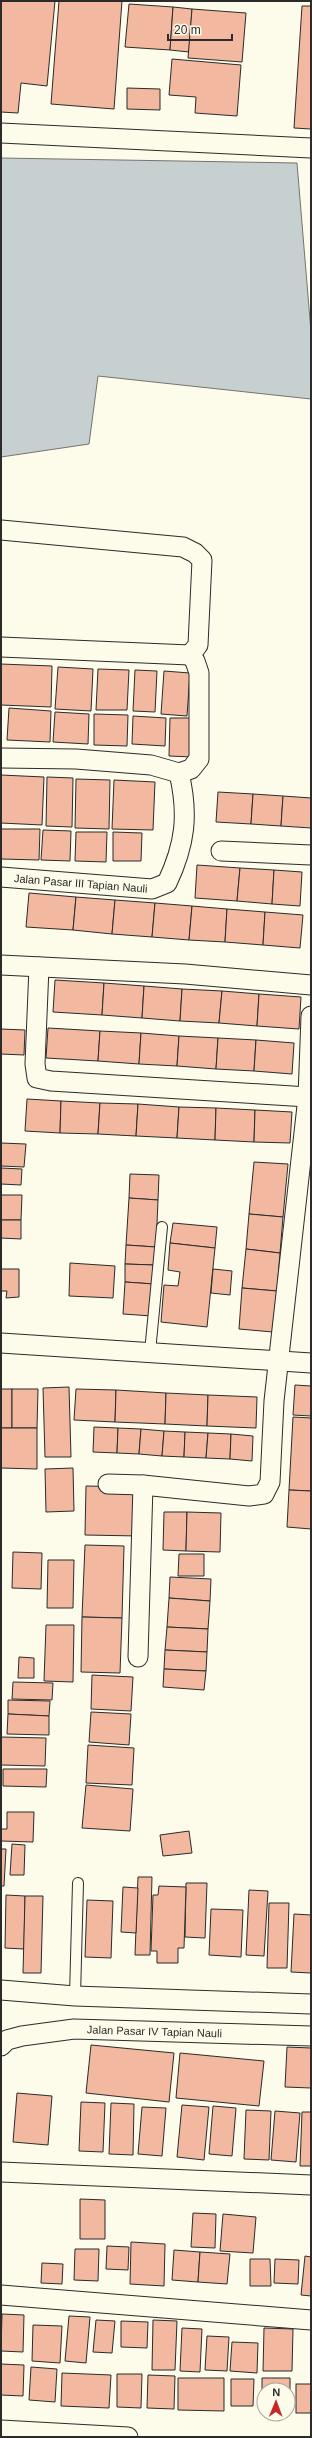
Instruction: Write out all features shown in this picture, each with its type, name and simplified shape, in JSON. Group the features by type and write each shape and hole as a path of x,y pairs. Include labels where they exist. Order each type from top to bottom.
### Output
{"street":[{"path":"1,133 311,148"},
{"path":"1,530 183,547 195,553 202,560 198,645 190,655"},
{"path":"1,647 190,655 195,661 198,673 199,759 191,769 179,773 151,765 76,759 1,758"},
{"name":"Jalan Pasar III Tapian Nauli","path":"1,877 152,889 167,883 182,847 185,808 179,773"},
{"path":"221,851 311,855"},
{"path":"1,965 185,974 311,985"},
{"path":"38,967 35,1064 37,1078 51,1081 308,1097"},
{"path":"108,1484 143,1485 249,1496 264,1494 270,1482 274,1401 308,1097 311,1016"},
{"path":"1,1343 311,1363"},
{"path":"138,1657 143,1485"},
{"path":"1,1990 75,1996 311,2004"},
{"name":"Jalan Pasar IV Tapian Nauli","path":"1,2046 7,2040 22,2036 74,2029 311,2036"},
{"path":"1,2172 311,2185"},
{"path":"1,2295 311,2320"},
{"path":"1,2430 128,2437"}],"lane":[{"path":"150,1352 162,1227"},
{"path":"75,1996 78,1884"}],"shaded area":[{"path":"1,158 297,163 311,332 311,399 98,376 89,444 1,457"}],"building":[{"path":"1,1 55,1 47,86 21,83 18,113 1,112"},
{"path":"59,1 122,1 114,109 51,104"},
{"path":"129,4 173,7 170,50 125,47"},
{"path":"302,6 311,6 311,129 294,128"},
{"path":"173,7 192,9 189,52 170,50"},
{"path":"192,9 246,13 242,62 188,58"},
{"path":"172,59 241,65 237,116 195,113 196,97 169,95"},
{"path":"127,88 160,89 160,110 127,109"},
{"path":"1,664 52,666 51,707 1,705"},
{"path":"58,667 93,669 91,711 55,709"},
{"path":"98,669 129,670 127,710 96,710"},
{"path":"135,670 157,671 155,712 133,711"},
{"path":"164,671 190,673 187,716 161,714"},
{"path":"9,708 51,711 50,742 7,740"},
{"path":"55,712 89,714 88,744 53,742"},
{"path":"94,714 128,715 127,746 94,745"},
{"path":"133,716 166,718 165,746 132,744"},
{"path":"170,718 194,718 193,757 169,756"},
{"path":"1,775 44,777 42,825 1,823"},
{"path":"47,777 73,778 72,827 46,826"},
{"path":"76,779 110,780 109,829 75,828"},
{"path":"114,780 155,782 153,830 112,829"},
{"path":"218,792 253,794 251,824 216,822"},
{"path":"253,794 283,796 281,826 251,824"},
{"path":"283,796 311,798 311,828 281,826"},
{"path":"1,829 40,829 39,860 1,859"},
{"path":"43,830 71,831 70,861 41,860"},
{"path":"76,832 107,832 106,862 75,861"},
{"path":"113,832 142,833 141,861 113,861"},
{"path":"197,865 240,868 237,901 195,898"},
{"path":"240,868 274,870 272,904 237,901"},
{"path":"274,870 302,872 300,906 272,904"},
{"path":"29,893 76,897 73,930 26,927"},
{"path":"76,897 115,900 112,934 73,930"},
{"path":"115,900 155,903 152,937 112,934"},
{"path":"155,903 192,906 189,940 152,937"},
{"path":"192,906 227,909 225,942 189,940"},
{"path":"227,909 265,912 263,945 225,942"},
{"path":"265,912 303,915 300,948 263,945"},
{"path":"55,980 104,983 102,1015 53,1012"},
{"path":"104,983 144,986 142,1018 102,1015"},
{"path":"144,986 182,989 180,1021 142,1018"},
{"path":"182,989 222,991 219,1023 180,1021"},
{"path":"222,991 259,994 257,1026 219,1023"},
{"path":"259,994 301,997 299,1029 257,1026"},
{"path":"48,1028 100,1031 98,1061 46,1058"},
{"path":"1,1029 25,1030 24,1055 1,1054"},
{"path":"100,1031 141,1033 139,1064 98,1061"},
{"path":"141,1033 179,1036 177,1066 139,1064"},
{"path":"179,1036 218,1038 216,1069 177,1066"},
{"path":"218,1038 256,1040 254,1071 216,1069"},
{"path":"256,1040 294,1043 292,1074 254,1071"},
{"path":"27,1099 61,1101 60,1133 25,1131"},
{"path":"61,1101 100,1103 98,1134 60,1133"},
{"path":"100,1103 138,1104 136,1136 98,1134"},
{"path":"138,1104 179,1107 177,1138 136,1136"},
{"path":"179,1107 216,1108 215,1140 177,1138"},
{"path":"216,1108 255,1110 254,1142 215,1140"},
{"path":"255,1110 292,1112 290,1143 254,1142"},
{"path":"1,1143 26,1144 24,1167 1,1166"},
{"path":"254,1162 288,1164 283,1217 249,1214"},
{"path":"1,1168 22,1169 21,1185 1,1184"},
{"path":"130,1174 159,1175 158,1200 129,1198"},
{"path":"1,1195 22,1195 21,1220 1,1220"},
{"path":"129,1198 158,1200 156,1247 126,1245"},
{"path":"249,1214 283,1217 280,1253 246,1249"},
{"path":"1,1220 21,1220 21,1239 1,1238"},
{"path":"173,1223 217,1227 215,1248 170,1243"},
{"path":"170,1243 215,1248 207,1327 161,1322 164,1285 178,1286 180,1272 168,1270"},
{"path":"126,1245 156,1247 155,1265 125,1264"},
{"path":"246,1249 280,1253 277,1291 242,1288"},
{"path":"70,1263 115,1266 113,1298 69,1296"},
{"path":"125,1264 155,1265 154,1284 125,1282"},
{"path":"1,1269 19,1269 19,1297 6,1298 7,1291 1,1291"},
{"path":"213,1269 232,1271 230,1295 211,1293"},
{"path":"125,1282 154,1284 152,1316 123,1314"},
{"path":"242,1288 277,1291 273,1332 239,1329"},
{"path":"295,1385 311,1386 311,1416 293,1415"},
{"path":"69,1387 71,1457 45,1457 43,1388"},
{"path":"1,1389 12,1389 12,1428 1,1428"},
{"path":"12,1389 38,1389 37,1428 12,1428"},
{"path":"76,1389 116,1390 115,1422 74,1420"},
{"path":"116,1390 166,1393 165,1424 115,1422"},
{"path":"166,1393 208,1395 207,1426 165,1424"},
{"path":"208,1395 257,1397 256,1428 207,1426"},
{"path":"293,1417 311,1418 311,1491 289,1490"},
{"path":"94,1427 118,1428 117,1453 93,1452"},
{"path":"1,1428 37,1428 37,1469 1,1468"},
{"path":"118,1428 141,1429 139,1454 117,1453"},
{"path":"141,1429 164,1431 162,1456 139,1454"},
{"path":"164,1431 185,1432 184,1457 162,1456"},
{"path":"185,1432 208,1433 206,1458 184,1457"},
{"path":"208,1433 231,1434 230,1459 206,1458"},
{"path":"231,1434 253,1436 252,1461 230,1459"},
{"path":"73,1468 74,1511 46,1512 45,1469"},
{"path":"86,1486 140,1487 139,1536 85,1535"},
{"path":"289,1490 311,1491 311,1529 287,1527"},
{"path":"164,1512 187,1512 186,1551 163,1550"},
{"path":"187,1512 221,1513 220,1552 186,1551"},
{"path":"85,1545 124,1546 122,1618 82,1617"},
{"path":"13,1552 42,1553 41,1589 12,1588"},
{"path":"179,1554 204,1554 204,1576 178,1576"},
{"path":"48,1560 74,1560 73,1608 47,1608"},
{"path":"170,1577 211,1579 210,1601 169,1598"},
{"path":"169,1598 210,1601 208,1629 167,1627"},
{"path":"82,1617 122,1618 120,1673 81,1672"},
{"path":"46,1625 74,1625 73,1682 44,1681"},
{"path":"167,1627 208,1629 207,1652 165,1650"},
{"path":"165,1650 207,1652 206,1671 164,1669"},
{"path":"19,1657 34,1658 34,1678 18,1678"},
{"path":"164,1669 206,1671 204,1690 163,1687"},
{"path":"92,1675 133,1677 131,1711 91,1709"},
{"path":"13,1682 53,1683 52,1700 12,1699"},
{"path":"8,1700 50,1701 49,1716 8,1714"},
{"path":"91,1712 131,1714 129,1745 89,1742"},
{"path":"8,1714 49,1716 49,1735 7,1734"},
{"path":"1,1737 46,1738 45,1766 1,1765"},
{"path":"88,1745 134,1748 132,1785 86,1783"},
{"path":"3,1769 47,1769 46,1787 3,1786"},
{"path":"86,1785 133,1789 130,1831 82,1828"},
{"path":"7,1812 34,1812 33,1842 1,1841 1,1829 7,1829"},
{"path":"189,1831 192,1853 163,1856 160,1835"},
{"path":"12,1844 25,1845 24,1875 10,1875"},
{"path":"1,1849 6,1849 4,1886 1,1886"},
{"path":"138,1877 152,1877 150,1955 135,1955"},
{"path":"186,1883 207,1883 205,1938 185,1937"},
{"path":"159,1886 186,1887 184,1948 178,1948 178,1963 157,1963 157,1951 151,1951 153,1895 158,1895"},
{"path":"123,1887 138,1888 136,1933 121,1932"},
{"path":"249,1890 268,1891 264,1956 246,1955"},
{"path":"6,1895 25,1896 24,1949 5,1948"},
{"path":"25,1896 43,1896 41,1973 23,1973"},
{"path":"87,1900 113,1901 111,1958 85,1957"},
{"path":"269,1903 289,1903 287,1968 267,1968"},
{"path":"211,1909 243,1910 241,1957 209,1955"},
{"path":"294,1914 311,1915 311,1973 291,1972"},
{"path":"91,2045 174,2053 169,2102 86,2093"},
{"path":"287,2047 311,2048 311,2088 285,2087"},
{"path":"180,2053 264,2061 259,2106 176,2098"},
{"path":"17,2093 52,2096 48,2145 13,2142"},
{"path":"81,2102 105,2103 103,2152 79,2151"},
{"path":"111,2103 134,2104 133,2155 109,2154"},
{"path":"182,2105 209,2107 204,2160 177,2157"},
{"path":"213,2106 236,2108 232,2156 209,2154"},
{"path":"142,2107 166,2108 162,2156 138,2154"},
{"path":"246,2110 271,2111 269,2160 244,2159"},
{"path":"275,2111 300,2113 296,2162 271,2160"},
{"path":"302,2112 311,2112 311,2166 300,2166"},
{"path":"80,2199 105,2200 105,2239 80,2239"},
{"path":"193,2213 216,2214 215,2248 191,2247"},
{"path":"223,2214 256,2217 253,2253 220,2251"},
{"path":"131,2242 165,2244 164,2286 130,2284"},
{"path":"107,2246 129,2247 128,2270 106,2269"},
{"path":"75,2249 99,2249 98,2281 74,2280"},
{"path":"174,2250 200,2252 198,2282 172,2280"},
{"path":"200,2252 230,2254 227,2284 198,2282"},
{"path":"305,2256 311,2257 311,2296 301,2295"},
{"path":"250,2259 270,2259 271,2286 250,2286"},
{"path":"275,2259 299,2260 298,2284 274,2283"},
{"path":"42,2263 63,2264 62,2284 41,2283"},
{"path":"2,2314 24,2315 23,2352 1,2351"},
{"path":"69,2316 90,2317 86,2363 65,2361"},
{"path":"96,2320 115,2321 112,2353 93,2352"},
{"path":"153,2320 177,2321 175,2370 152,2370"},
{"path":"121,2321 148,2322 147,2348 121,2347"},
{"path":"33,2325 62,2326 60,2363 32,2361"},
{"path":"182,2328 202,2329 200,2372 180,2371"},
{"path":"264,2328 293,2329 292,2371 263,2371"},
{"path":"207,2336 229,2337 227,2371 205,2370"},
{"path":"232,2342 258,2343 257,2373 230,2371"},
{"path":"1,2364 24,2365 23,2396 1,2395"},
{"path":"31,2367 57,2369 55,2402 29,2400"},
{"path":"62,2373 111,2375 109,2408 61,2406"},
{"path":"117,2374 142,2374 141,2408 117,2407"},
{"path":"148,2375 175,2376 174,2409 147,2408"},
{"path":"178,2378 224,2378 224,2411 178,2410"},
{"path":"262,2378 290,2378 290,2382 262,2382"},
{"path":"231,2379 254,2379 253,2406 231,2406"},
{"path":"296,2384 311,2384 311,2413 296,2413"}]}
